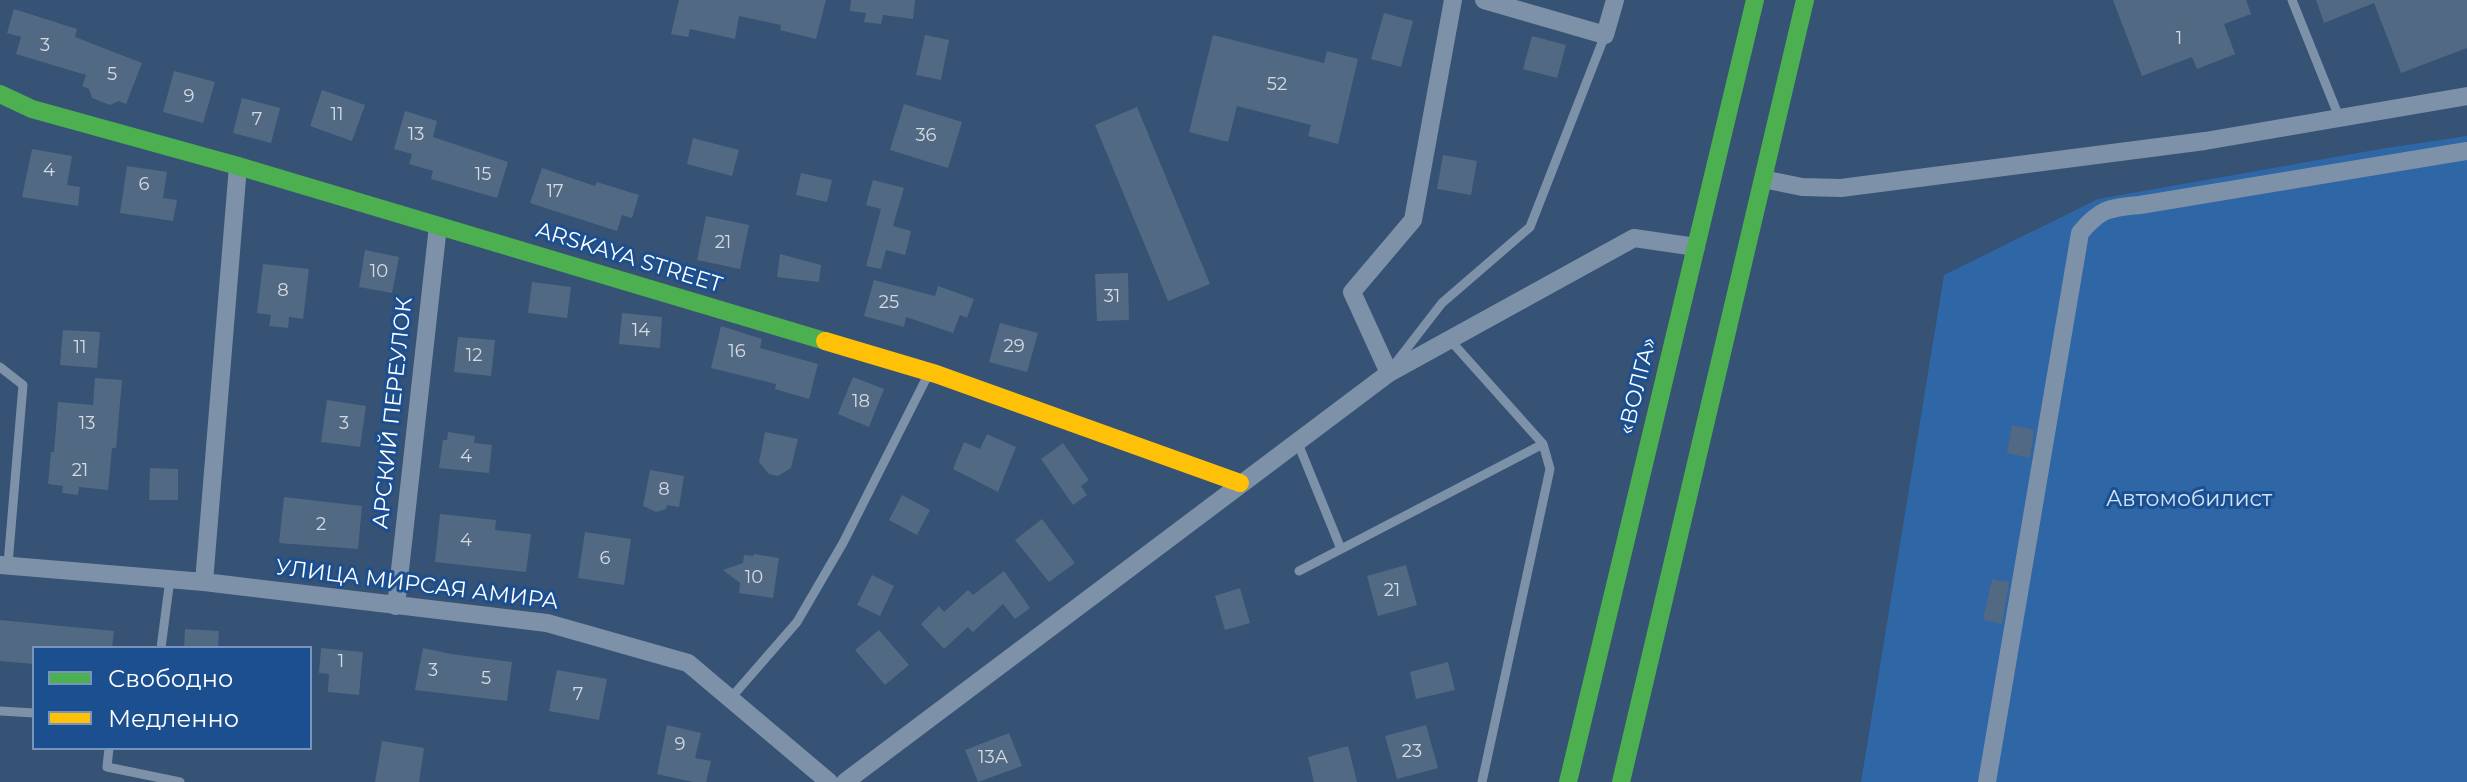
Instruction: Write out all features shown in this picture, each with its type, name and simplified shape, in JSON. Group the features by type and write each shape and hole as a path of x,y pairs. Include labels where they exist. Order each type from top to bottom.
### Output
{"main road":[{"name":"«ВОЛГА»","path":"1568,782 1755,0"},
{"path":"1621,782 1805,0"},
{"name":"ARSKAYA STREET","path":"0,94 32,109 238,166 929,372 1240,483"}],"street":[{"path":"1389,373 1352,292 1413,220 1453,0"},
{"path":"1484,0 1605,35 1615,0"},
{"path":"1763,179 1802,187 1841,188 2205,141 2467,96"},
{"path":"1987,782 2080,233 2096,215 2109,208 2467,151"},
{"path":"204,582 238,166"},
{"name":"АРСКИЙ ПЕРЕУЛОК","path":"396,606 438,226"},
{"path":"845,782 1389,373 1634,238 1696,247"},
{"name":"УЛИЦА МИРСАЯ АМИРА","path":"4,565 204,582 547,623 688,663 829,782"}],"lane":[{"path":"2292,0 2339,117"},
{"path":"1389,373 1442,303 1530,227 1605,35"},
{"path":"1450,340 1543,444 1550,469 1482,782"},
{"path":"0,367 23,385 4,565"},
{"path":"730,699 797,622 843,543 929,372"},
{"path":"1297,441 1341,549"},
{"path":"1299,571 1543,444"},
{"path":"161,646 170,579"},
{"path":"0,711 32,713"},
{"path":"109,750 107,767 180,782"}],"green space":[{"name":"Автомобилист","path":"2467,136 2467,782 1861,782 1944,275 2098,199"}],"building":[{"path":"679,0 826,0 816,39 780,30 781,25 739,16 735,39 690,29 688,37 671,34"},
{"path":"851,0 915,0 913,19 883,15 881,24 864,22 866,13 850,11"},
{"path":"2113,0 2246,0 2251,14 2224,24 2235,54 2197,69 2192,57 2142,76"},
{"path":"2316,0 2467,0 2467,48 2401,73 2374,3 2324,23"},
{"path":"14,9 77,29 75,37 142,63 126,104 119,101 110,105 92,98 89,89 82,86 86,75 16,54 21,37 7,33"},
{"path":"1384,13 1413,21 1401,67 1371,59"},
{"path":"925,35 949,40 941,80 916,75"},
{"path":"1213,35 1324,63 1327,51 1358,59 1338,144 1308,136 1311,125 1237,106 1228,142 1189,132"},
{"path":"1532,36 1566,45 1557,78 1523,69"},
{"path":"174,71 215,82 203,123 163,112"},
{"path":"322,90 365,105 352,141 310,126"},
{"path":"242,98 280,108 271,143 233,133"},
{"path":"904,104 962,122 948,168 890,150"},
{"path":"1137,107 1210,284 1168,301 1095,125"},
{"path":"405,111 437,121 433,137 508,162 497,198 431,179 433,171 409,164 412,154 394,149"},
{"path":"693,138 739,150 732,176 687,164"},
{"path":"32,149 72,156 67,185 80,187 78,206 22,197"},
{"path":"1443,155 1477,161 1471,195 1437,189"},
{"path":"127,166 167,172 163,198 177,200 173,221 120,213"},
{"path":"542,168 595,186 597,182 639,195 632,218 622,215 617,231 530,203"},
{"path":"801,173 832,180 827,202 796,195"},
{"path":"873,180 904,188 893,226 911,231 905,255 886,250 881,269 866,266 881,209 866,205"},
{"path":"706,216 749,225 740,269 697,260"},
{"path":"365,250 399,257 392,293 359,287"},
{"path":"780,254 821,265 819,282 777,277"},
{"path":"263,264 309,269 303,319 289,317 288,328 269,326 271,315 257,313"},
{"path":"1128,273 1129,320 1097,321 1095,274"},
{"path":"874,280 935,296 938,286 974,299 967,318 960,315 953,333 906,317 904,327 864,316"},
{"path":"532,282 571,287 567,318 528,313"},
{"path":"622,313 662,317 660,348 619,344"},
{"path":"1000,323 1038,333 1027,372 989,362"},
{"path":"721,326 762,339 760,348 818,364 809,399 775,389 776,384 711,368"},
{"path":"63,330 100,332 97,368 60,365"},
{"path":"458,337 495,340 491,376 454,372"},
{"path":"853,377 884,389 869,427 838,414"},
{"path":"95,378 122,380 116,448 112,448 108,490 79,487 78,495 62,493 63,486 48,484 58,402 93,405"},
{"path":"327,400 366,406 360,447 321,442"},
{"path":"2012,425 2034,430 2030,458 2007,453"},
{"path":"448,432 475,436 474,443 492,445 489,473 439,468 443,440 447,440"},
{"path":"765,432 798,439 791,468 778,476 769,474 759,462"},
{"path":"987,434 1016,447 998,492 953,469 964,442 980,449"},
{"path":"1063,443 1089,480 1081,486 1087,495 1073,505 1041,459"},
{"path":"150,468 178,469 178,500 149,500"},
{"path":"650,470 684,476 679,507 667,505 666,509 656,512 643,506"},
{"path":"902,495 930,510 917,535 889,520"},
{"path":"284,497 362,506 358,549 279,543"},
{"path":"440,514 496,520 495,530 531,534 526,572 435,562"},
{"path":"1042,519 1075,563 1049,582 1015,540"},
{"path":"585,532 631,539 624,585 578,578"},
{"path":"744,555 779,558 773,598 739,593 740,583 723,570 743,563"},
{"path":"1406,565 1417,605 1378,616 1367,576"},
{"path":"1004,571 1030,608 1015,619 1003,604 973,632 968,627 944,649 921,624 939,606 944,612 968,590 973,595"},
{"path":"872,575 894,586 880,616 857,605"},
{"path":"1992,579 2009,582 2002,624 1983,620"},
{"path":"1240,588 1250,623 1225,630 1215,596"},
{"path":"0,620 114,631 112,646 32,646 32,664 0,661"},
{"path":"185,629 219,631 218,646 184,646"},
{"path":"879,630 909,665 885,685 855,650"},
{"path":"321,648 363,652 359,695 328,692 329,674 319,673"},
{"path":"423,648 512,662 507,701 415,690"},
{"path":"1448,662 1455,690 1416,699 1410,672"},
{"path":"557,670 607,679 599,720 549,711"},
{"path":"667,725 701,733 695,758 711,761 706,782 657,774"},
{"path":"1426,725 1438,768 1397,779 1385,736"},
{"path":"1009,733 1022,766 978,782 965,750"},
{"path":"382,741 424,748 419,782 375,782"},
{"path":"1348,746 1357,782 1314,782 1308,757"}],"traffic: fast":[{"path":"1568,782 1755,0"},
{"path":"1621,782 1805,0"},
{"path":"0,94 32,109 238,166 825,341"}],"traffic: slow":[{"path":"825,341 936,374 1240,483"}]}
